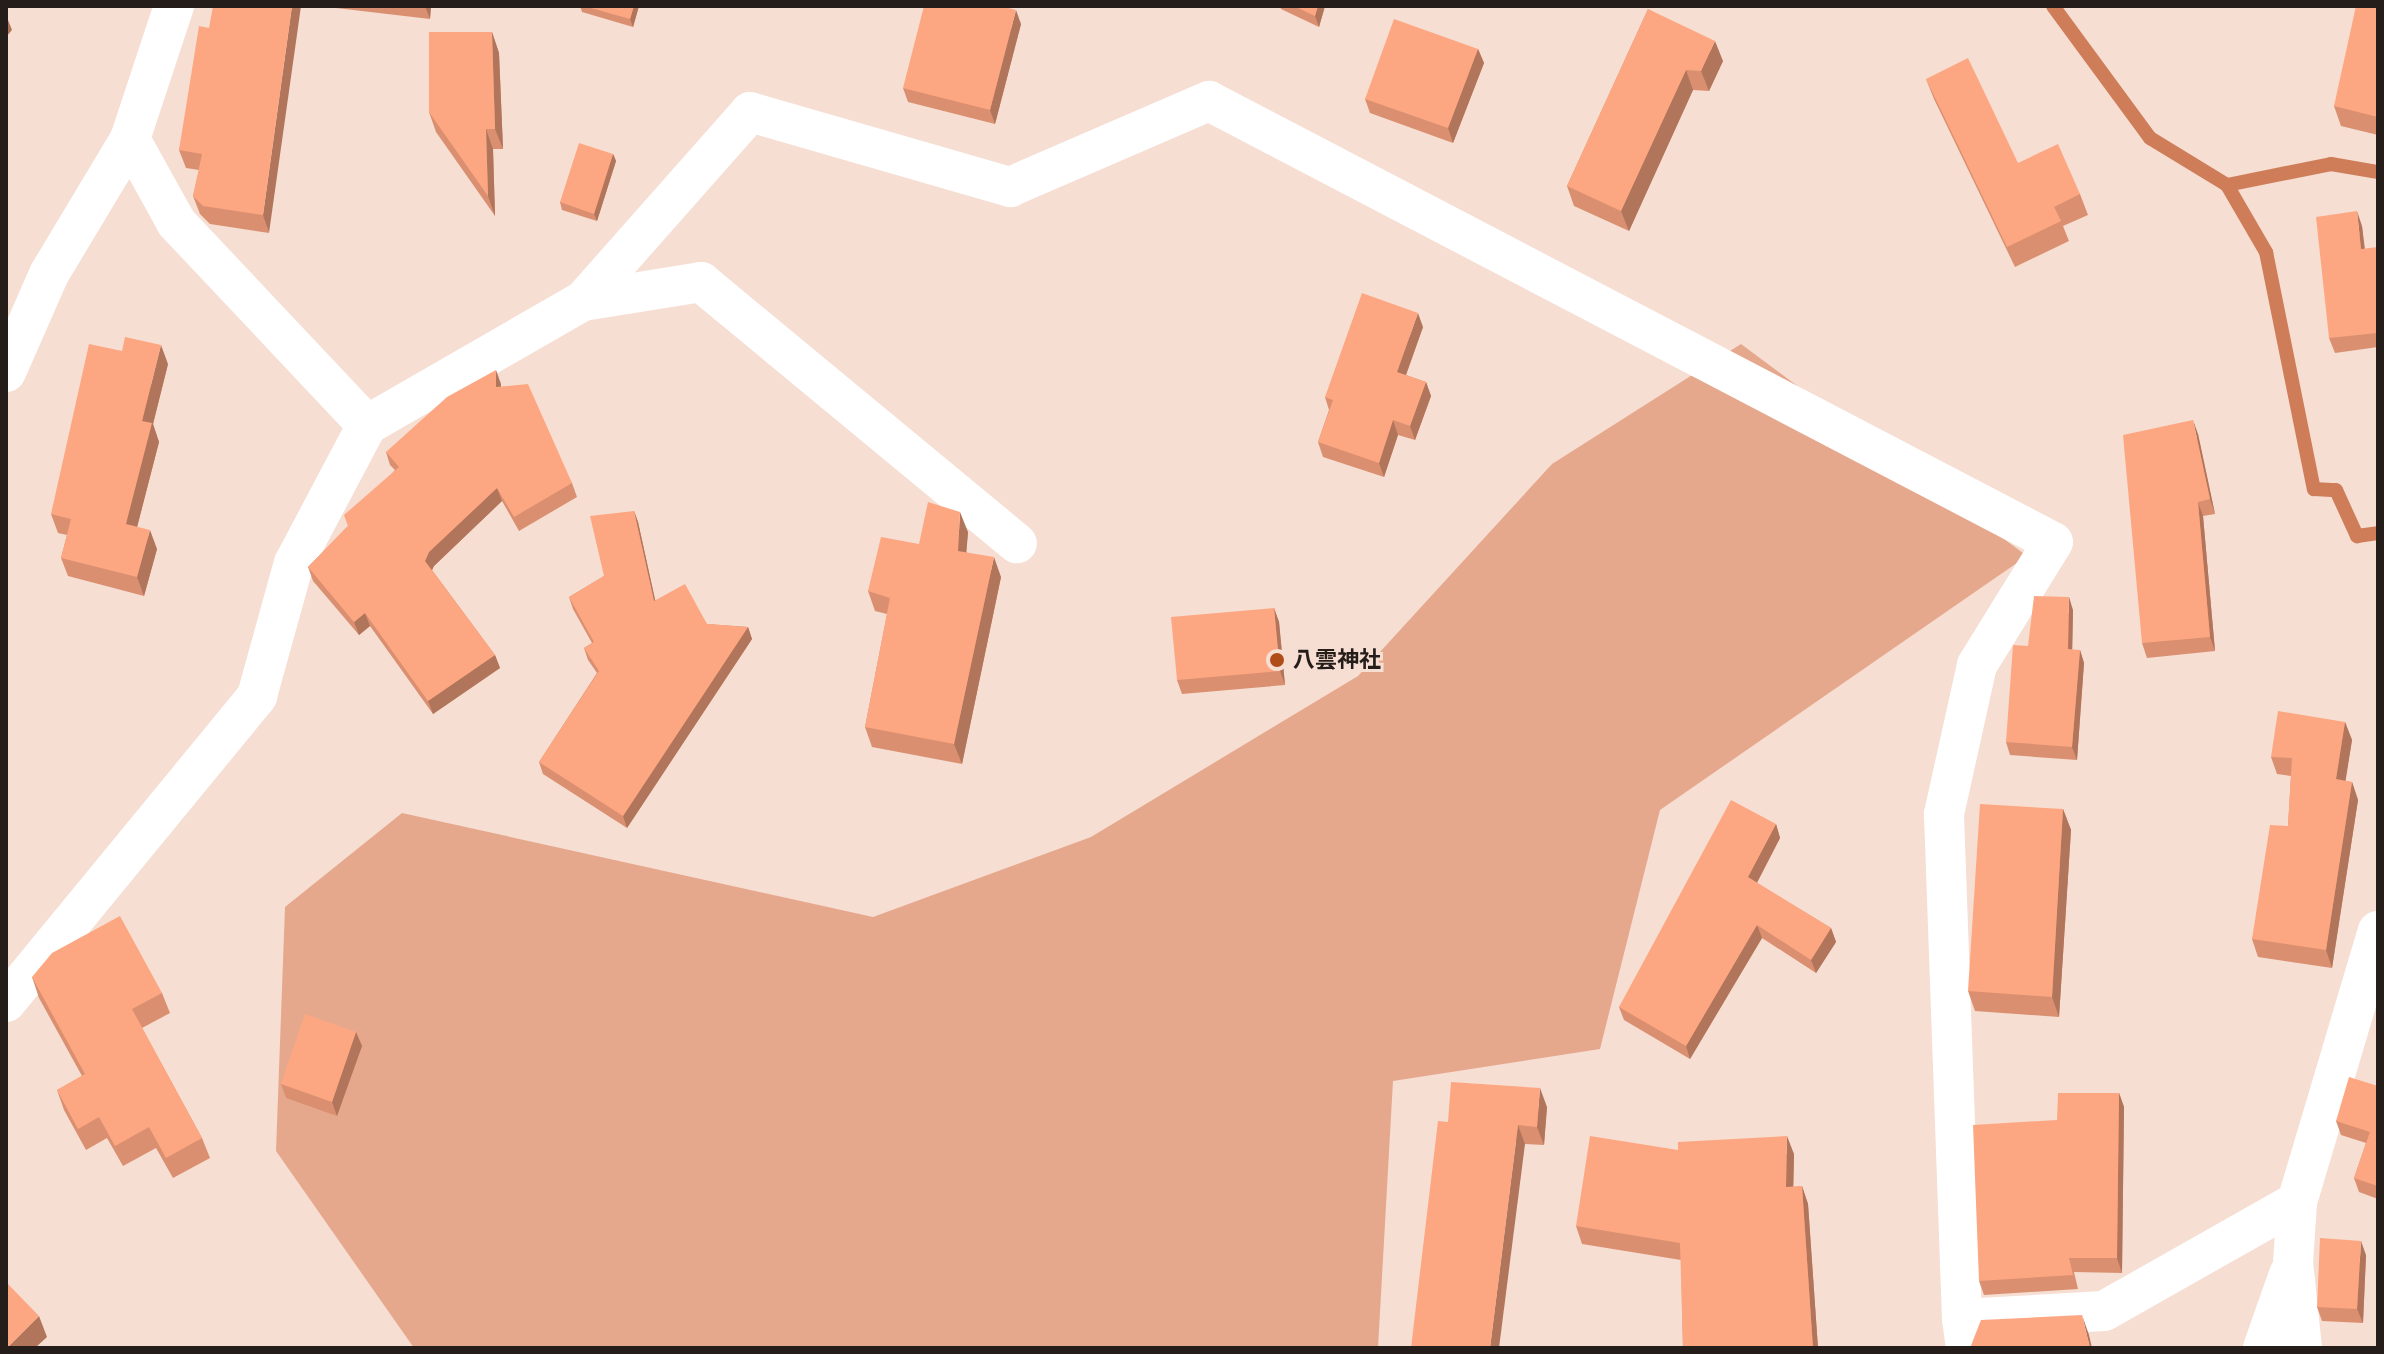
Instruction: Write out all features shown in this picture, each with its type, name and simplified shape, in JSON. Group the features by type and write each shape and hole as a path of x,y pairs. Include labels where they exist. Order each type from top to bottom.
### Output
{"street":[{"path":"6,372 49,274 130,139 174,6"},
{"path":"6,1002 257,696 294,563 367,425 583,301 750,112 1010,187 1209,101 2053,542 1977,665 1944,814 1964,1333 2104,1311 2297,1202"},
{"path":"130,139 176,222 367,425"},
{"path":"583,301 701,282 1017,543"},
{"path":"2302,1348 2293,1263 2297,1202 2378,931"},
{"path":"2263,1348 2293,1263"}],"shaded area":[{"path":"1741,344 2027,556 1660,810 1600,1049 1393,1081 1378,1348 414,1348 276,1151 285,907 402,813 873,917 1091,837 1358,676 1552,464"}],"building":[{"path":"213,6 292,6 263,215 203,206 193,196 202,154 179,150 199,26 209,28"},
{"path":"584,6 634,6 630,19"},
{"path":"924,6 1001,6 1016,10 990,110 903,88"},
{"path":"1294,6 1318,6 1315,16"},
{"path":"2356,6 2378,6 2378,117 2334,106"},
{"path":"1648,9 1715,41 1701,71 1686,70 1621,211 1567,186"},
{"path":"1394,19 1478,49 1448,128 1365,99"},
{"path":"429,32 492,32 495,129 486,129 488,196 429,112"},
{"path":"1968,58 2018,163 2058,144 2080,194 2054,207 2061,221 2007,247 1926,79"},
{"path":"579,143 613,154 594,214 560,202"},
{"path":"2357,211 2361,249 2378,247 2378,346 2377,333 2329,338 2316,217"},
{"path":"1362,293 1418,313 1397,372 1426,382 1410,426 1393,420 1379,463 1318,442 1333,400 1325,397"},
{"path":"125,337 161,345 142,421 152,423 126,524 150,530 137,577 61,558 71,519 51,514 89,344 122,351"},
{"path":"496,370 496,387 528,384 572,483 514,517 497,488 429,552 425,561 495,655 428,701 365,613 354,622 308,567 348,526 344,515 399,467 386,452 447,397"},
{"path":"2193,420 2210,499 2198,502 2210,637 2142,643 2123,435"},
{"path":"928,502 960,512 958,551 994,557 954,744 865,727 890,598 868,591 881,537 919,544"},
{"path":"634,511 654,601 685,584 707,624 748,627 623,816 539,762 599,671 584,648 594,642 569,597 604,576 590,516"},
{"path":"2034,596 2069,597 2068,649 2080,650 2072,747 2006,742 2013,645 2028,646"},
{"path":"1274,608 1280,671 1177,680 1171,617"},
{"path":"2278,711 2345,722 2336,779 2352,782 2326,950 2252,939 2270,825 2288,826 2292,758 2271,757"},
{"path":"1731,800 1776,824 1748,877 1831,928 1811,960 1757,925 1686,1046 1619,1007"},
{"path":"1980,804 2063,809 2052,997 1968,991"},
{"path":"120,916 162,993 132,1009 202,1138 166,1158 149,1127 115,1146 99,1117 78,1129 57,1090 85,1074 32,977 52,953"},
{"path":"305,1014 356,1032 332,1102 281,1084"},
{"path":"2349,1077 2378,1086 2378,1186 2354,1178 2370,1132 2336,1121"},
{"path":"1451,1082 1540,1088 1537,1127 1518,1125 1490,1348 1411,1348 1438,1121 1448,1122"},
{"path":"2058,1093 2119,1093 2117,1258 2069,1258 2073,1275 1979,1281 1973,1125 2057,1120"},
{"path":"1590,1136 1678,1150 1678,1142 1787,1136 1786,1187 1802,1186 1813,1348 1683,1348 1680,1243 1576,1226"},
{"path":"2320,1238 2361,1241 2357,1309 2317,1307"},
{"path":"6,1282 39,1316 7,1348 6,1348"},
{"path":"2082,1315 2090,1348 1970,1348 1981,1320"}],"waterway":[{"path":"2053,6 2150,138 2227,185 2331,164 2378,172"},
{"path":"2227,185 2266,252 2314,489 2336,490 2357,536 2378,533"}],"place":[{"name":"八雲神社","path":"1277,660"}]}
